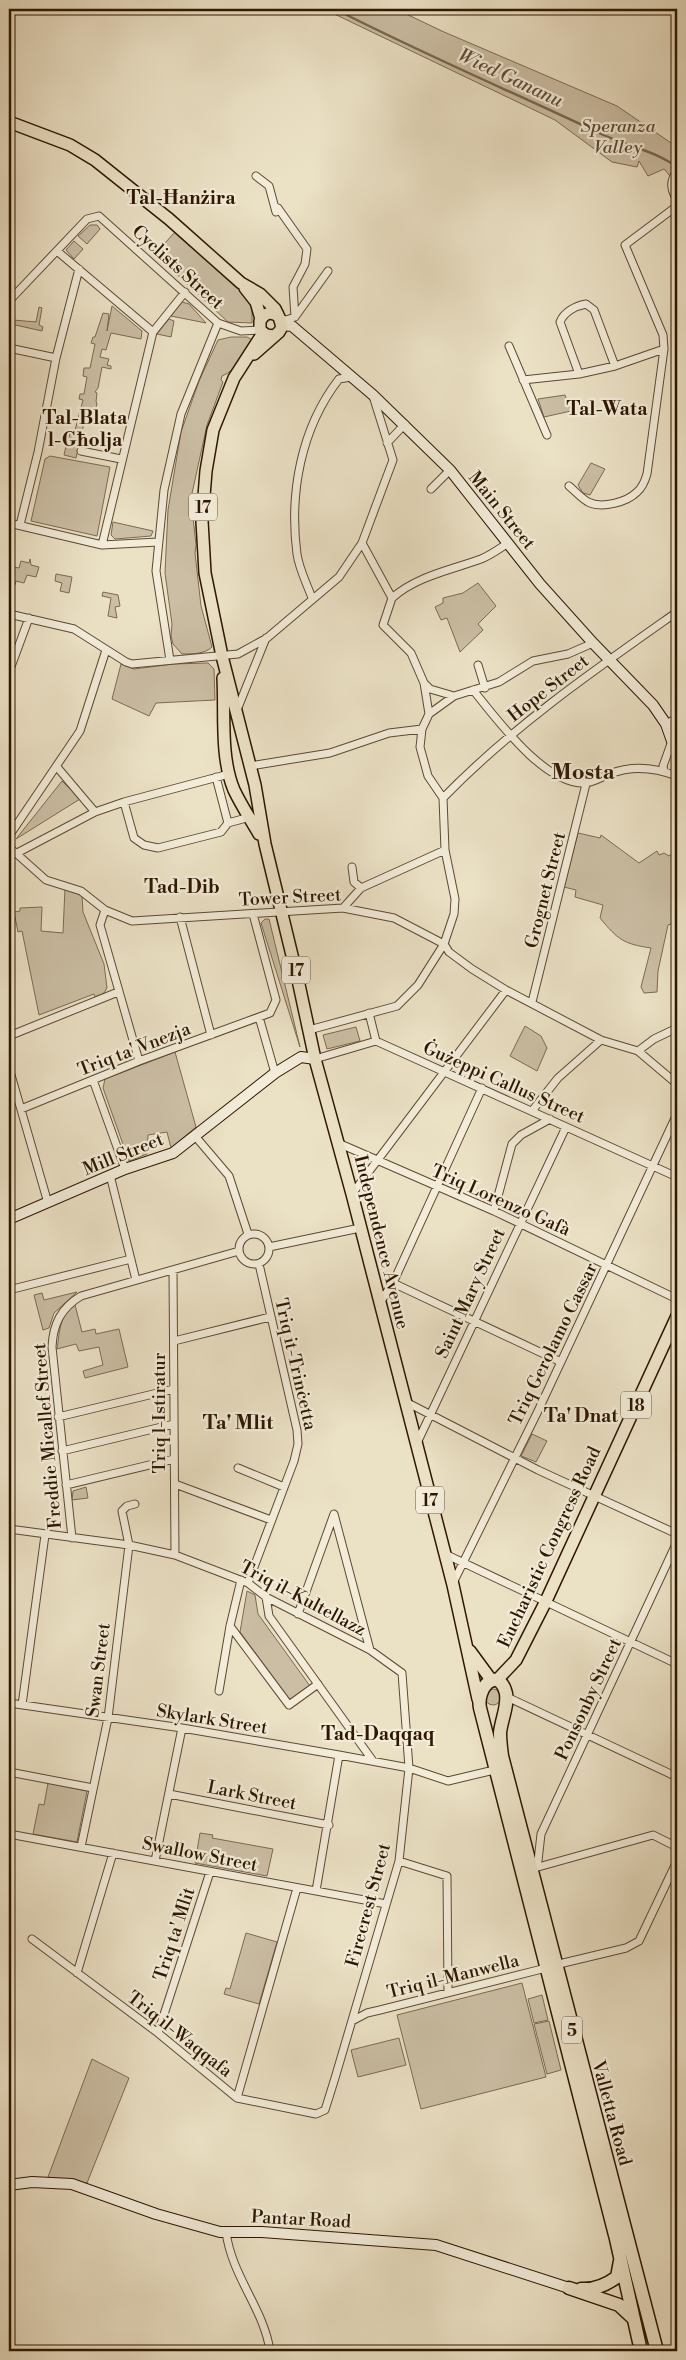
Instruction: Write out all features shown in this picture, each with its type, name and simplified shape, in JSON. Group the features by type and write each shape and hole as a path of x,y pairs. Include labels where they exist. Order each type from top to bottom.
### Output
{"highway":[{"path":"478,1699 482,1687 494,1681 505,1689 507,1697"},
{"name":"Valletta Road","path":"507,1697 500,1731 500,1744 641,2351"},
{"name":"5","path":"478,1699 551,1966"},
{"name":"Valletta Road","path":"551,1966 657,2351"},
{"path":"569,2288 591,2290 608,2283 617,2276 620,2258"},
{"path":"569,2288 620,2305 634,2319"}],"main road":[{"path":"9,122 70,145 95,160 169,219 241,282 260,294 275,309 280,320"},
{"path":"241,282 256,302 264,328"},
{"name":"Independence Avenue","path":"264,328 280,332 280,320 268,313 264,328 234,378 213,430 206,472 202,520 205,573 222,656 255,785 265,844 309,1030 314,1059 352,1194 468,1648 478,1699"},
{"name":"Main Street","path":"280,320 292,326 373,395 450,470 540,584 593,643 653,705 666,724 674,744"},
{"name":"Independence Avenue","path":"222,656 226,753 229,774 234,790 265,844"},
{"path":"226,753 233,748 246,749"},
{"path":"234,790 241,790 255,785"},
{"name":"Mill Street","path":"9,1219 125,1169 173,1153 275,1073 301,1057 314,1059"},
{"name":"Eucharistic Congress Road","path":"494,1681 516,1660 546,1601 677,1316"},
{"name":"Independence Avenue","path":"468,1648 494,1681"},
{"name":"Pantar Road","path":"9,2185 32,2182 72,2184 197,2227 226,2232 262,2232 436,2245 569,2288"}],"street":[{"path":"675,174 672,189 677,199"},
{"path":"256,176 269,186 276,212 278,208 307,249 305,264 293,286 295,317"},
{"path":"570,486 589,502 601,504 625,499 637,493 647,474 664,349 663,335 625,245 677,206"},
{"name":"Cyclists Street","path":"57,251 87,219 99,216 218,323 241,331 264,328"},
{"path":"9,301 57,251 153,332"},
{"path":"20,525 38,452 56,358 79,269"},
{"path":"280,320 295,317 328,271"},
{"path":"102,544 153,332 185,292"},
{"path":"579,374 560,322 567,312 580,305 586,304 594,310 615,366"},
{"path":"170,660 156,571 165,483 181,414 218,323"},
{"path":"508,346 546,436"},
{"path":"9,348 56,358"},
{"path":"523,380 579,374 615,366 664,349"},
{"path":"312,598 297,555 295,493 297,479 310,429 317,414 339,378 351,377"},
{"path":"9,614 74,630 132,664 238,654 267,638 339,577 362,543 393,460 373,395"},
{"path":"387,443 404,424"},
{"path":"81,451 121,459"},
{"path":"431,489 450,470"},
{"path":"9,523 102,544 158,542"},
{"path":"362,543 392,598"},
{"path":"429,714 424,683 411,653 383,625 392,598 400,591 443,570 481,558 508,543"},
{"name":"Hope Street","path":"443,798 473,767 510,736 677,612"},
{"path":"9,672 29,618"},
{"path":"237,710 267,638"},
{"path":"309,1030 397,1006 418,985 442,943 454,914 456,900 445,850 443,798 428,776 420,747 422,729 429,714 454,696 485,688 533,661 568,654 593,643"},
{"path":"9,836 58,767 80,731 106,650"},
{"path":"478,664 485,688"},
{"path":"424,683 430,688 454,696"},
{"path":"473,690 510,736 542,766 569,780 586,784 613,772 638,768 664,771 677,776"},
{"path":"666,724 677,718"},
{"path":"250,766 330,753 389,733 422,729"},
{"name":"Main Street","path":"664,771 663,766 674,744"},
{"path":"58,767 95,812"},
{"path":"17,853 95,812 124,802 229,774"},
{"path":"216,778 228,823"},
{"name":"Grognet Street","path":"532,1002 586,784"},
{"path":"124,802 134,838 144,845 158,848 221,832 228,823 250,817"},
{"name":"Tower Street","path":"9,847 46,880 81,892 105,910 132,921 253,914 281,910 343,908 394,918 442,943 449,952 472,969 506,990 601,1040 638,1051 677,1084"},
{"path":"343,908 361,888 445,850"},
{"path":"352,867 354,882 361,888"},
{"path":"105,910 100,925 139,1061"},
{"path":"253,914 276,1000 270,1013 259,1017 275,1073"},
{"path":"180,917 211,1035"},
{"path":"352,1194 506,990"},
{"path":"9,1036 118,992"},
{"path":"314,1059 376,1041 369,1013"},
{"name":"Triq ta' Vnezja","path":"21,1109 139,1061 259,1017"},
{"path":"638,1051 654,1039 677,1028"},
{"path":"532,1111 558,1078 601,1040"},
{"name":"Ġużeppi Callus Street","path":"376,1041 677,1177"},
{"path":"9,1068 48,1203"},
{"path":"93,1080 125,1169"},
{"path":"379,1304 393,1282 482,1088"},
{"name":"Triq Gerolamo Cassar","path":"452,1585 561,1362 677,1114"},
{"path":"494,1211 512,1144 522,1135 550,1119"},
{"name":"Saint Mary Street","path":"416,1445 566,1127"},
{"path":"195,1136 229,1176 248,1234"},
{"name":"Triq Lorenzo Gafà","path":"338,1143 377,1159 437,1188 494,1211 677,1299"},
{"path":"110,1176 136,1280"},
{"path":"269,1247 360,1228"},
{"path":"248,1234 262,1236 269,1247 267,1257 259,1264 248,1263 239,1251 240,1241 248,1234"},
{"name":"Freddie Micallef Street","path":"72,1538 52,1348 55,1325 61,1313 70,1302 82,1296 239,1251"},
{"path":"9,1290 131,1259"},
{"name":"Triq it-Trinċetta","path":"248,1583 294,1461 298,1444 297,1430 259,1264"},
{"name":"Triq l-Istiratur","path":"173,1270 175,1555"},
{"path":"393,1282 561,1362"},
{"path":"174,1341 270,1317"},
{"path":"58,1417 174,1389"},
{"path":"405,1402 514,1458 677,1534"},
{"path":"62,1452 174,1424"},
{"path":"66,1485 174,1459"},
{"path":"238,1468 284,1487"},
{"path":"175,1484 271,1520"},
{"name":"Swan Street","path":"81,1847 108,1718 129,1545 122,1511 127,1506 135,1504"},
{"path":"298,1614 334,1514 370,1650"},
{"name":"Triq il-Kultellazz","path":"9,1529 129,1545 175,1555 248,1583 266,1597 370,1650 402,1673"},
{"path":"22,1705 45,1535"},
{"name":"Ponsonby Street","path":"530,1869 538,1861 541,1834 677,1542"},
{"path":"444,1554 677,1664"},
{"path":"219,1691 240,1580"},
{"path":"266,1597 269,1616 373,1761"},
{"path":"230,1626 289,1705 318,1684"},
{"name":"Firecrest Street","path":"325,2110 399,1860 409,1768 402,1673"},
{"path":"507,1697 677,1777"},
{"name":"Skylark Street","path":"9,1703 182,1728 339,1754 409,1768 448,1781 490,1771"},
{"path":"155,1861 182,1728"},
{"path":"316,1891 329,1825 339,1754"},
{"path":"9,1772 93,1788"},
{"name":"Lark Street","path":"169,1794 329,1825"},
{"name":"Swallow Street","path":"9,1834 386,1904"},
{"path":"522,1838 541,1834"},
{"path":"530,1869 654,1835 677,1847"},
{"path":"78,1973 113,1854"},
{"path":"399,1860 447,1876 448,1992"},
{"name":"Triq il-Manwella","path":"352,2021 367,2013 626,1948 639,1941 677,1861"},
{"name":"Triq ta' Mlit","path":"158,2033 210,1872"},
{"path":"237,2098 297,1888"},
{"name":"Triq il-Waqqafa","path":"32,1939 158,2033 237,2098 316,2114 325,2110"},
{"name":"Triq il-Manwella","path":"357,2003 367,2013"},
{"path":"226,2232 228,2248 237,2272 257,2310 269,2339 270,2351"}],"green space":[{"name":"Speranza Valley","path":"324,9 394,9 617,106 677,147 677,184 664,169 648,176 639,161 637,167 612,162 555,120"},
{"path":"90,225 97,225 100,229 87,244 78,236"},
{"path":"175,232 238,286 252,304 252,323 228,322 155,254"},
{"path":"74,241 83,249 74,259 66,250"},
{"path":"182,302 189,304 206,323 171,316"},
{"path":"112,306 142,331 141,339 111,333 106,350 102,349 100,357 109,359 107,365 111,366 111,369 102,367 98,388 95,392 97,393 97,403 94,420 85,419 79,444 68,441 70,433 74,434 83,400 79,399 80,394 84,394 87,377 83,376 84,368 90,368 95,344 91,343 103,313 109,314 107,331"},
{"path":"39,307 42,308 39,325 43,327 42,331 11,324 13,320 36,322"},
{"path":"169,319 174,321 171,337 157,334"},
{"path":"231,337 247,337 253,340 236,366 222,376 221,380 223,382 207,425 191,498 201,606 212,647 194,654 182,654 173,644 171,636 172,624 165,573 168,510 181,432 199,381 218,340"},
{"path":"565,395 571,411 544,417 538,399"},
{"path":"67,442 79,445 76,458 64,455"},
{"path":"50,456 110,467 97,536 31,521 45,459"},
{"path":"591,463 605,469 590,495 583,493 578,485"},
{"path":"113,522 153,531 151,536 115,539 111,535"},
{"path":"30,559 31,565 39,567 36,577 27,575 24,583 16,581 15,585 9,584 9,566 19,568 21,561 29,563"},
{"path":"56,574 72,577 69,593 60,591 62,583 55,581"},
{"path":"478,583 496,606 478,624 483,630 460,652 447,618 441,620 435,607 443,603 443,598 463,593"},
{"path":"103,592 118,595 120,606 115,607 117,618 108,616 111,598 102,596"},
{"path":"208,663 214,669 215,700 156,703 149,716 112,699 121,664 134,669 173,664"},
{"path":"62,781 80,799 16,839"},
{"path":"578,833 600,838 601,835 639,863 657,851 659,855 664,853 669,856 677,850 677,935 674,923 668,925 658,971 657,992 644,993 641,987 651,948 634,945 622,940 600,918 603,905 575,897 576,890 564,887"},
{"path":"65,888 82,896 83,912 104,964 107,988 104,993 95,997 94,994 39,1015 22,931 18,932 14,912 20,911 20,908 42,907 41,931 63,933"},
{"path":"265,919 269,919 300,1047 261,923"},
{"path":"525,1026 541,1036 547,1048 537,1071 510,1056"},
{"path":"356,1027 360,1041 327,1049 323,1035"},
{"path":"175,1052 196,1127 171,1148 167,1132 148,1135 147,1154 129,1161 103,1088 105,1079"},
{"path":"77,1292 54,1313 49,1328 43,1330 34,1295 42,1293 44,1300"},
{"path":"75,1305 82,1332 95,1329 96,1334 119,1329 128,1367 85,1378 83,1371 103,1365 99,1347 79,1351 76,1344 57,1349 63,1319"},
{"path":"532,1434 547,1441 536,1462 521,1456"},
{"path":"86,1487 88,1498 72,1500 73,1491"},
{"path":"247,1591 255,1595 258,1614 310,1686 290,1700 240,1632"},
{"path":"493,1689 501,1697 493,1705 485,1697"},
{"path":"48,1783 87,1791 77,1842 33,1834 39,1804 44,1805"},
{"path":"200,1833 213,1835 212,1838 273,1849 267,1876 195,1863"},
{"path":"246,1933 277,1942 259,2004 224,1994 226,1988 230,1989"},
{"path":"522,1983 546,2077 421,2109 397,2015"},
{"path":"542,1995 548,2020 534,2023 528,1999"},
{"path":"549,2021 561,2070 547,2074 534,2024"},
{"path":"399,2038 406,2065 358,2077 351,2050"},
{"path":"92,2059 129,2078 87,2183 48,2177"}],"waterway":[{"name":"Wied Gananu","path":"335,9 607,137 658,156 677,167"}],"district":[{"name":"Tal-Ħanżira","path":"181,197"},
{"name":"Tal-Wata","path":"607,408"},
{"name":"Tal-Blata l-Għolja","path":"85,428"},
{"name":"Mosta","path":"583,771"},
{"name":"Tad-Dib","path":"182,886"},
{"name":"Ta' Dnat","path":"581,1415"},
{"name":"Ta' Mlit","path":"238,1422"},
{"name":"Tad-Daqqaq","path":"378,1733"}]}
